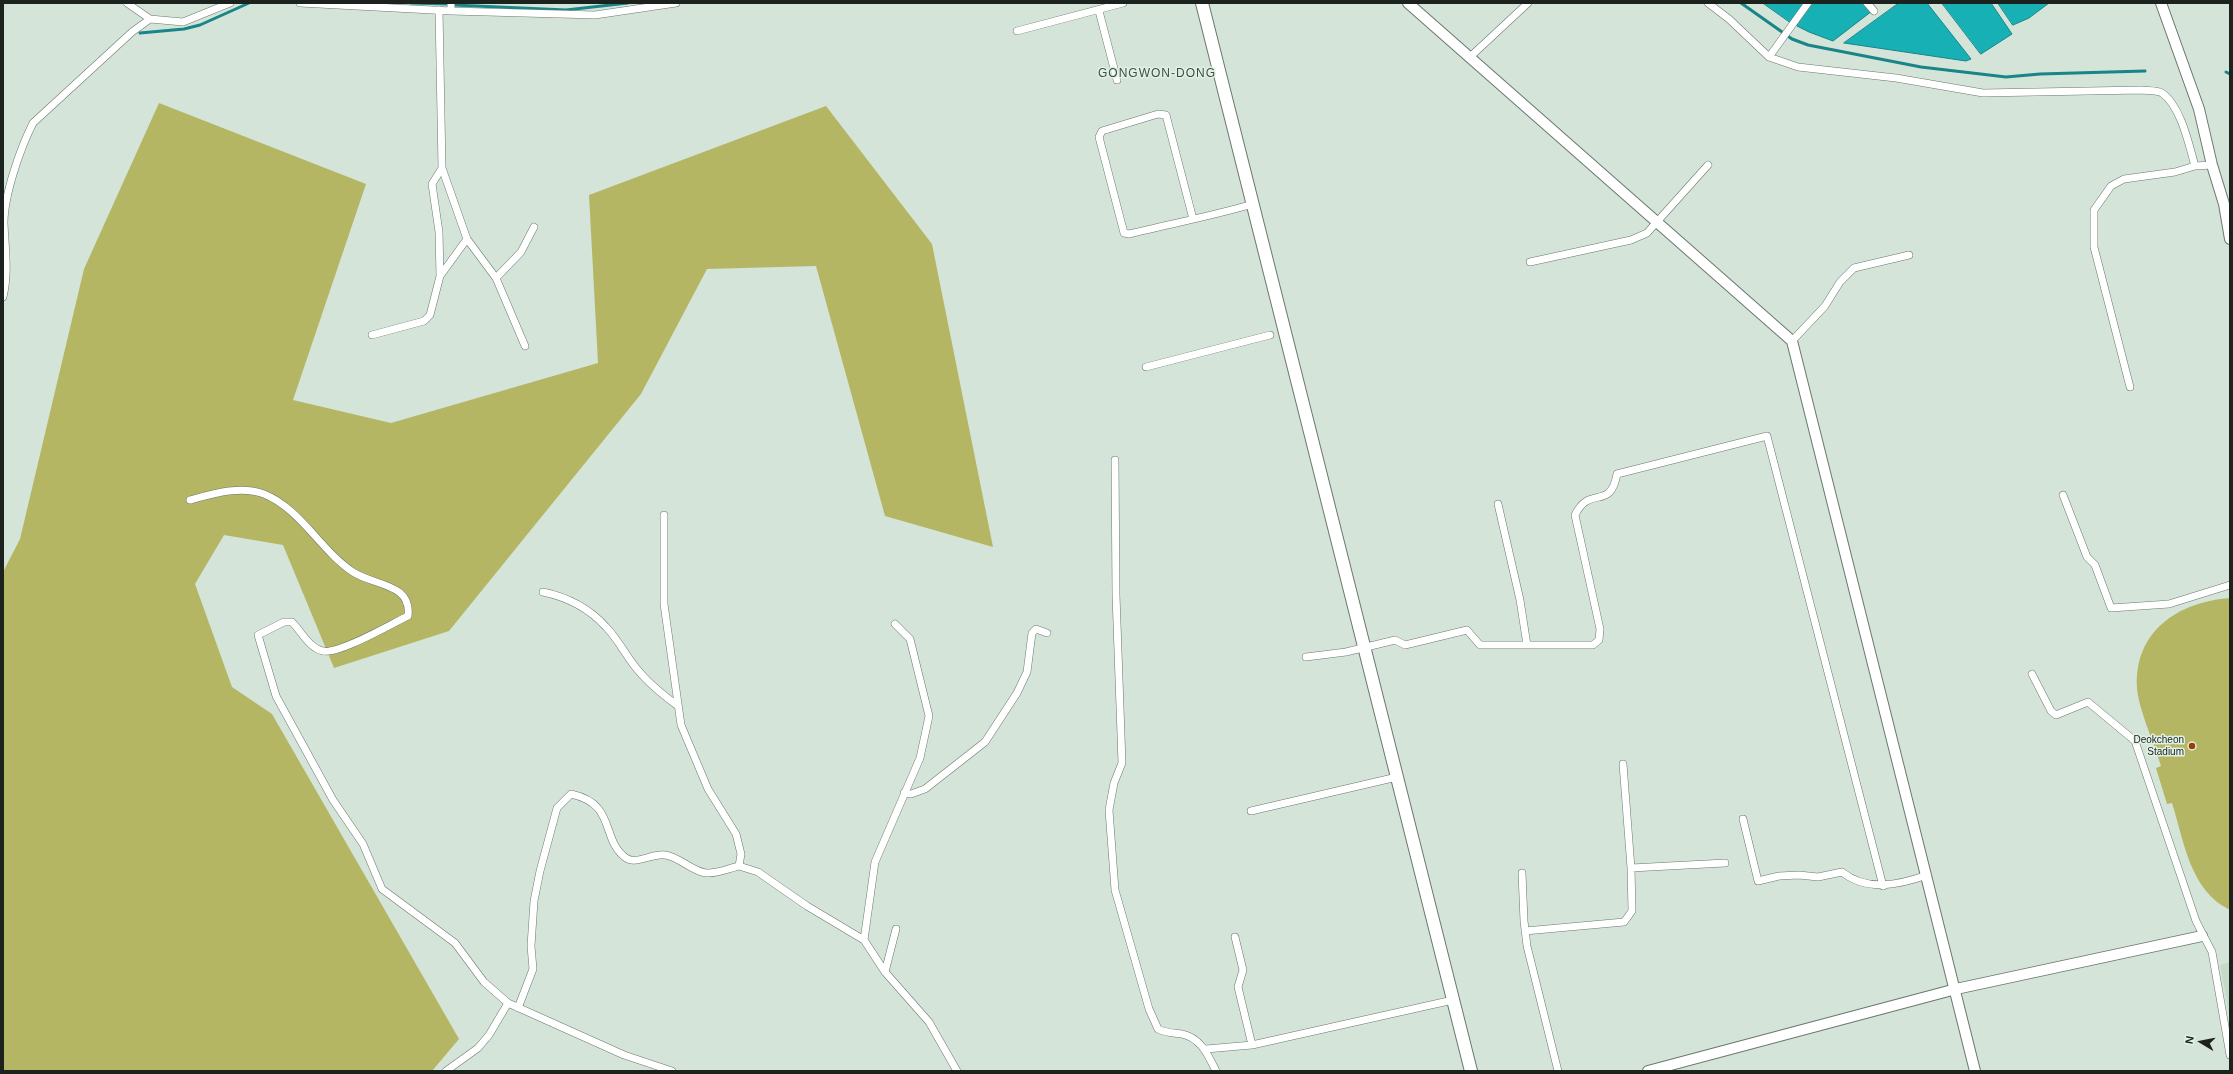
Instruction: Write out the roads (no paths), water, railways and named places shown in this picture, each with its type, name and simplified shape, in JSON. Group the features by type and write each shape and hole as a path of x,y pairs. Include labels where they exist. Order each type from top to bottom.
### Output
{"main road":[{"path":"1202,3 1471,1071"},
{"path":"1408,3 1792,341 1956,989 1975,1071"},
{"path":"2160,3 2199,109 2212,165 2224,204 2230,239"},
{"path":"1648,1071 1956,989 2202,936"}],"street":[{"path":"127,3 150,19 183,22 230,3"},
{"path":"300,3 451,11 595,15 676,3"},
{"path":"451,3 451,11"},
{"path":"1017,31 1099,11 1123,3"},
{"path":"1470,57 1528,3"},
{"path":"1708,3 1729,19 1769,57 1798,67 1896,78 1983,93 2140,90 2161,93 2170,102 2183,125 2195,166"},
{"path":"1769,57 1784,39 1808,3"},
{"path":"1867,3 1874,11"},
{"path":"439,10 442,168 467,239 496,278 524,346"},
{"path":"1099,11 1117,80"},
{"path":"3,297 7,272 4,222 6,204 23,144 33,124 132,32 150,19"},
{"path":"1193,219 1166,115 1158,114 1102,131 1099,137 1124,232 1129,234 1193,219 1252,204"},
{"path":"1530,262 1631,240 1647,233 1658,223 1708,165"},
{"path":"2130,387 2094,247 2094,210 2111,186 2124,179 2175,172 2195,166 2212,165"},
{"path":"372,335 424,321 430,315 440,276 439,232 432,184 442,168"},
{"path":"496,278 521,252 534,228"},
{"path":"440,276 467,239"},
{"path":"1792,341 1825,306 1840,282 1854,268 1909,255"},
{"path":"1146,367 1270,335"},
{"path":"1306,657 1346,652 1395,640 1405,645 1467,630 1480,645 1593,645 1599,640 1600,629 1575,515 1579,506 1586,500 1608,495 1615,487 1617,474 1767,436 1883,886"},
{"path":"1115,460 1116,587 1122,763 1114,783 1109,810 1115,890 1150,1009 1158,1029 1166,1032 1190,1036 1206,1049 1216,1071"},
{"path":"190,500 221,491 264,493 284,506 306,526 334,557 353,572 371,581 399,591 406,597 409,607 408,616 345,647 323,652 314,647 292,622 284,622 258,635 276,696 333,800 363,844 382,889 455,943 484,982 508,1003 624,1055 672,1071"},
{"path":"2063,495 2086,557 2095,565 2111,608 2144,604 2169,604 2230,585"},
{"path":"1498,504 1520,600 1527,645"},
{"path":"664,516 664,604 681,725 708,789 736,834 741,854 739,866"},
{"path":"542,592 570,599 594,616 607,627 637,670 655,690 678,706"},
{"path":"864,940 875,862 920,758 929,716 910,639 895,624"},
{"path":"904,794 911,794 925,788 985,742 1017,693 1027,672 1032,633 1036,629 1047,634"},
{"path":"2032,674 2051,711 2056,715 2088,702 2135,741 2202,936 2212,952 2230,1056"},
{"path":"1525,931 1624,922 1632,911 1631,868 1623,764"},
{"path":"1252,811 1397,777"},
{"path":"518,1008 533,969 531,946 534,901 540,871 557,808 572,794 586,797 595,804 603,815 619,850 627,858 634,860 664,855 707,873 739,866 758,872 807,906 864,940 885,972 929,1022 957,1071"},
{"path":"1742,819 1758,882 1779,876 1799,875 1818,877 1842,872 1850,878 1883,886 1927,875"},
{"path":"1631,868 1725,863"},
{"path":"1522,873 1525,931 1534,980 1558,1071"},
{"path":"885,972 896,929"},
{"path":"1234,937 1243,970 1238,987 1252,1045"},
{"path":"1206,1049 1252,1045 1453,1000"},
{"path":"446,1071 478,1048 489,1035 508,1003"}],"water":[{"path":"1763,3 1805,3 1790,22"},
{"path":"1812,3 1865,3 1872,11 1833,41 1797,26"},
{"path":"1899,3 1927,3 1971,59 1966,61 1844,43"},
{"path":"1942,3 1991,3 2012,34 1981,54"},
{"path":"1998,3 2049,3 2029,18 2013,25"}],"waterway":[{"path":"140,33 184,29 200,25 249,3"},
{"path":"411,3 447,4"},
{"path":"454,5 566,10 628,3"},
{"path":"1741,3 1792,39 1808,45 1921,67 2006,77 2040,74 2145,71"},
{"path":"2226,72 2230,74"}],"place":[{"name":"Deokcheon Stadium","path":"2192,746"}],"district":[{"name":"GONGWON-DONG","path":"1157,74"}]}
